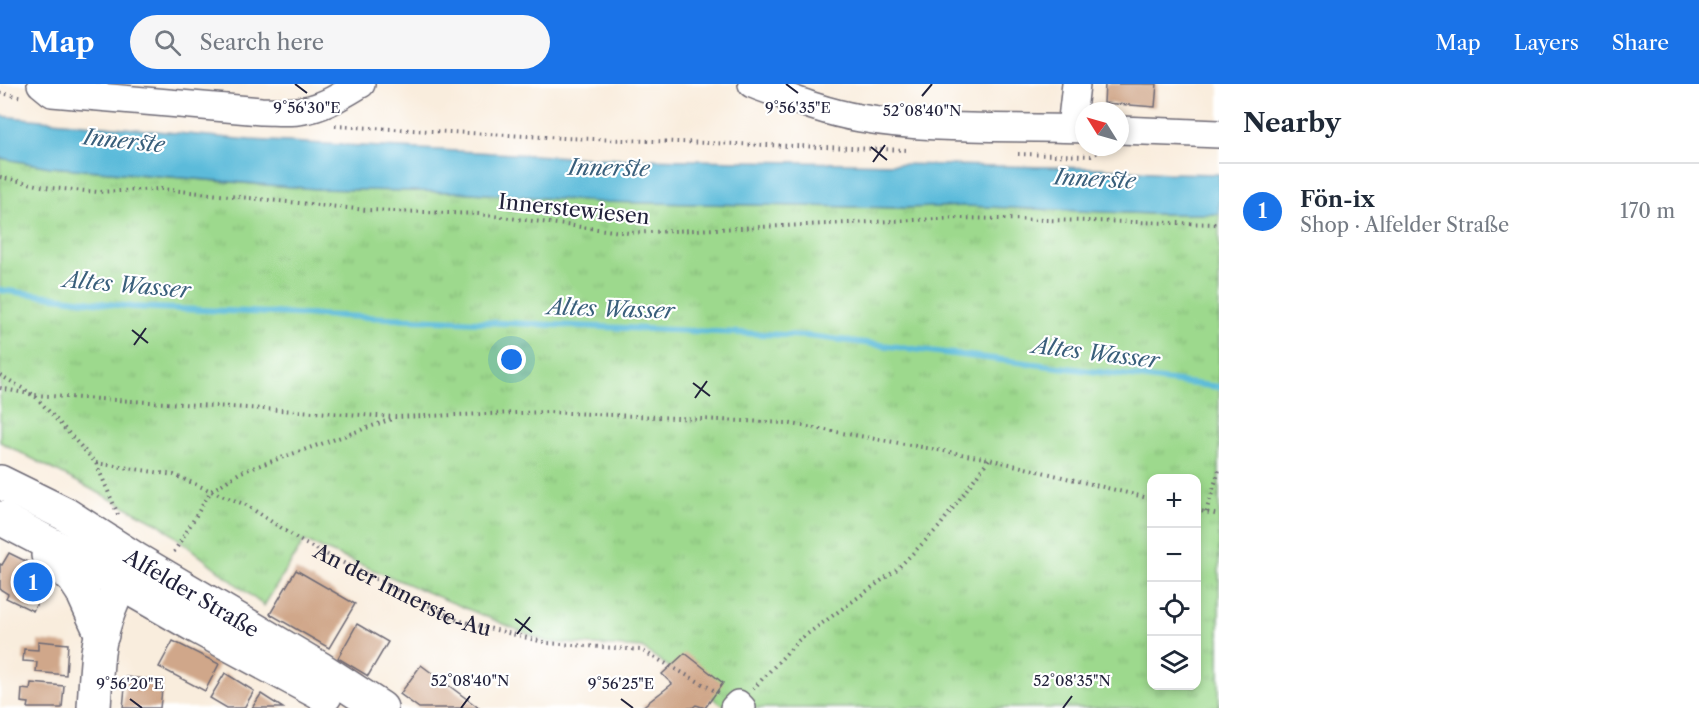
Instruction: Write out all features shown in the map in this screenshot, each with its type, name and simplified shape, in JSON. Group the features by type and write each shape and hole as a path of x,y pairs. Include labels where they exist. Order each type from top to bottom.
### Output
{"main road":[{"name":"Alfelder Straße","path":"0,482 65,514 128,571 199,628 310,687 344,708"},
{"name":"Alfelder Straße","path":"8,522 128,571 321,669 381,708"},
{"path":"8,522 74,579 102,635"},
{"path":"94,708 98,651 102,635 128,571"}],"street":[{"path":"38,92 250,110 287,111 306,110 319,106 361,84"},
{"path":"752,84 802,93 834,113 883,122 1075,128"},
{"path":"1076,84 1077,102"},
{"path":"1129,130 1219,134"}],"path":[{"path":"0,93 38,92"},
{"path":"333,126 565,138 912,150"},
{"path":"1008,153 1075,155"},
{"name":"Innerstewiesen","path":"0,177 51,188 98,192 161,189 367,210 478,214 629,233 959,218 1219,224"},
{"path":"0,375 34,395 96,463 119,518"},
{"path":"0,388 34,395 395,417 549,412 786,423 989,459 1147,498"},
{"path":"172,555 211,491 241,472 395,417"},
{"path":"738,707 799,640 896,570 939,527 989,459"},
{"name":"An der Innerste-Au","path":"96,463 174,475 246,505 304,543 458,620 547,643 641,650 738,707"},
{"path":"1206,512 1219,470"},
{"path":"1201,511 1219,515"}],"green space":[{"path":"0,158 50,167 317,189 458,192 600,202 903,208 966,206 1153,214 1219,214 1219,708 727,708 642,648 547,642 304,541 264,606 159,524 0,442"}],"water":[{"name":"Innerste","path":"0,116 250,140 587,158 1098,168 1219,174 1219,214 1153,214 966,206 903,208 600,202 458,192 317,189 50,167 0,158"}],"building":[{"path":"1105,84 1157,84 1155,107 1129,105 1129,102 1104,102"},
{"path":"9,553 52,574 33,611 6,598 8,594 0,589 0,564 2,565"},
{"path":"296,570 355,604 329,648 270,614"},
{"path":"357,624 388,642 368,676 338,658"},
{"path":"38,641 68,644 66,675 36,672 37,662 23,661 24,649 38,650"},
{"path":"173,641 219,664 205,691 159,667"},
{"path":"685,653 723,683 705,708 696,705 692,708 641,708 672,684 662,674"},
{"path":"421,665 479,708 419,708 400,694"},
{"path":"225,673 254,691 244,708 227,708 210,698"},
{"path":"126,677 163,681 160,708 123,708"},
{"path":"31,683 64,686 62,708 28,708 29,703 21,702 22,689 30,690"},
{"path":"261,694 283,708 252,708"}],"waterway":[{"name":"Altes Wasser","path":"0,290 133,307 809,336 1219,387"}],"place":[{"name":"Fön-ix","path":"33,582"}]}
